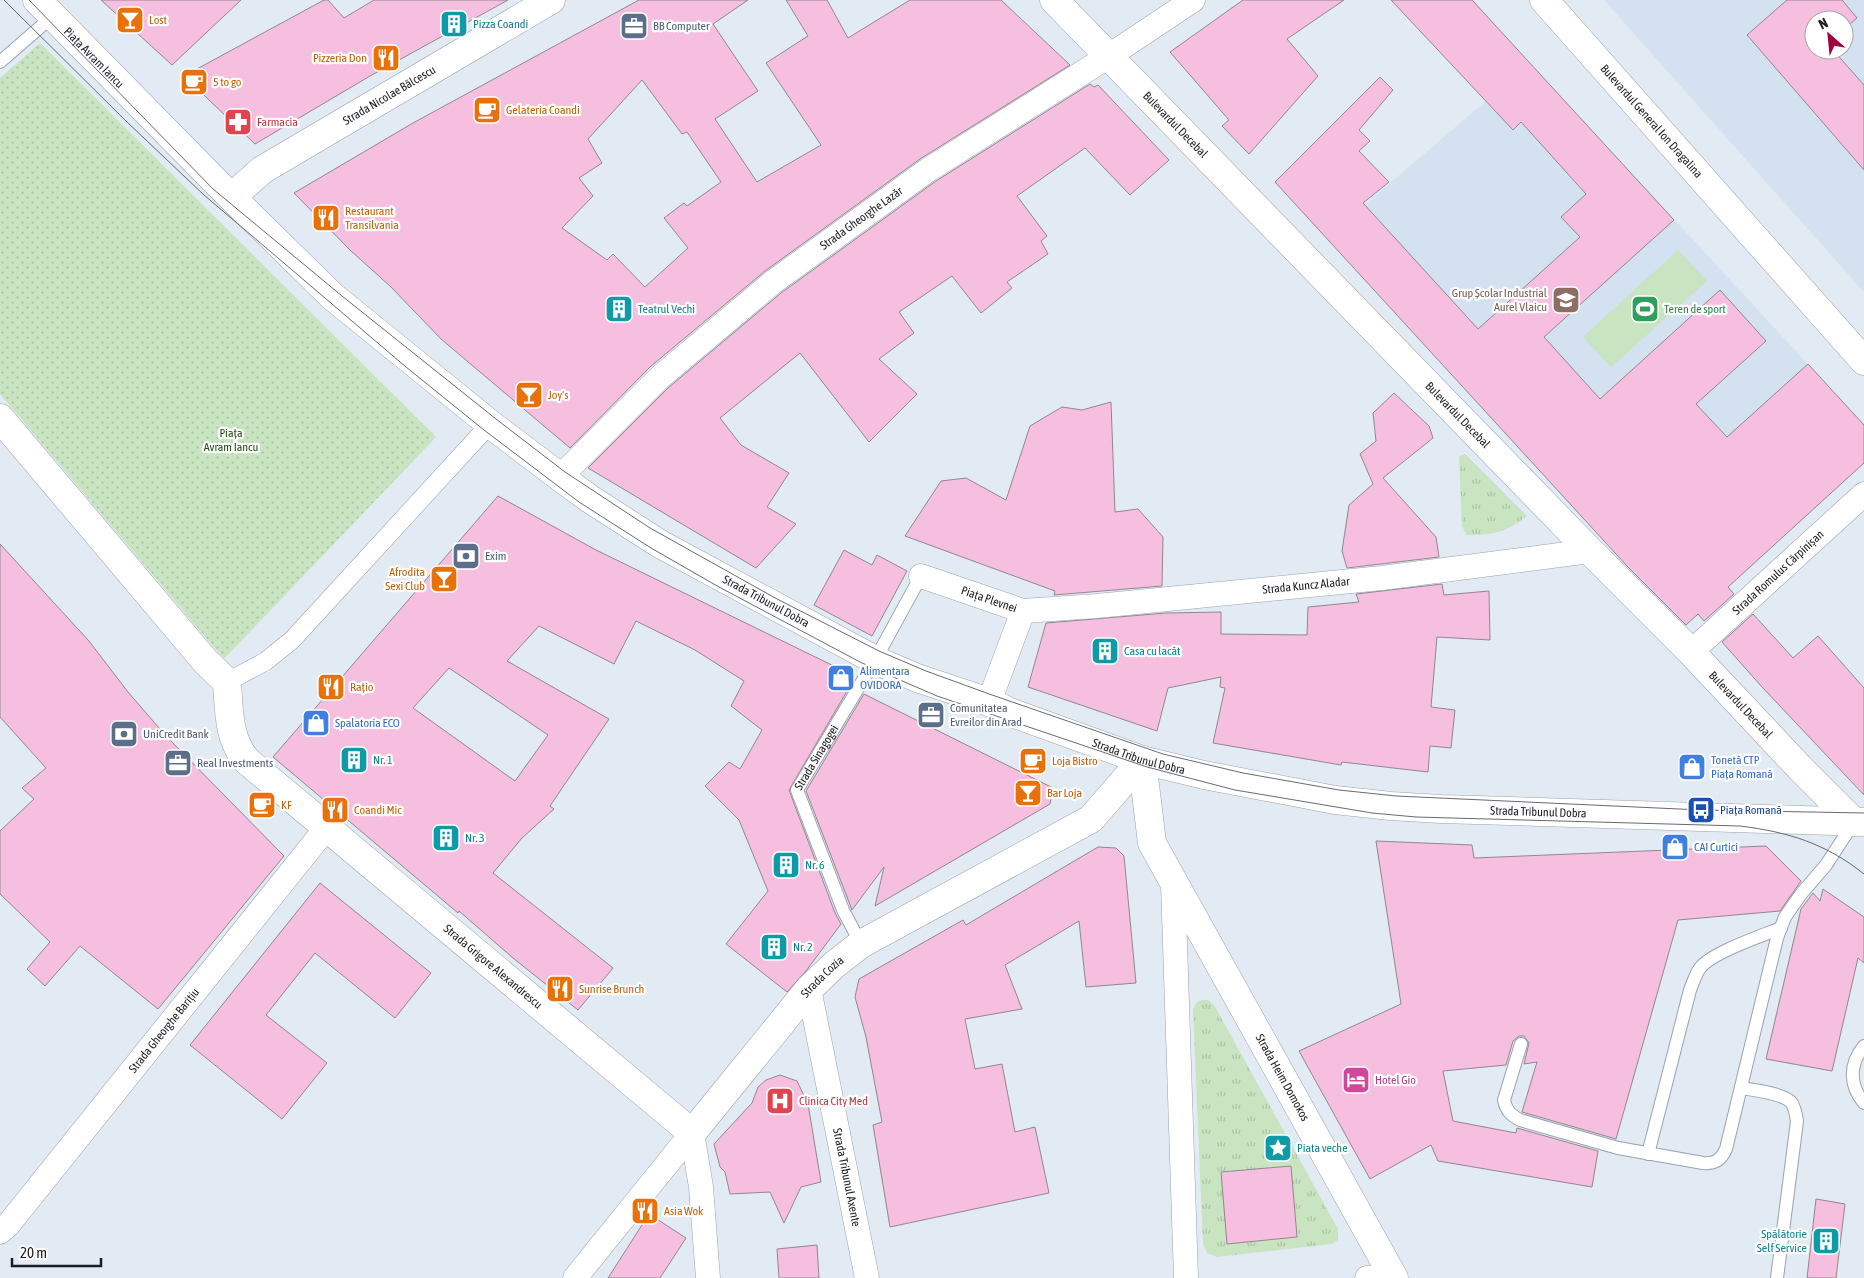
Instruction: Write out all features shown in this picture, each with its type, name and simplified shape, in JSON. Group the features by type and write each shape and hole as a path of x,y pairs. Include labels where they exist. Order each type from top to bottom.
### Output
{"main road":[{"name":"Strada Nicolae Bălcescu","path":"232,197 262,170 551,0"},
{"name":"Bulevardul Decebal","path":"1054,0 1590,552 1690,652 1798,766 1861,825"},
{"name":"Bulevardul General Ion Dragalina","path":"1544,0 1864,361"},
{"name":"Piața Avram Iancu","path":"45,8 332,296 490,424"},
{"path":"0,418 206,662 227,682"},
{"name":"Strada Tribunul Dobra","path":"490,424 560,478 660,544 875,660 917,678 989,702 1012,713 1142,760 1204,776 1335,800 1391,806 1861,825"},
{"name":"Strada Grigore Alexandrescu","path":"227,682 230,720 235,742 247,761 692,1134"},
{"name":"Strada Cozia","path":"692,1134 809,990 834,965 861,944 1091,819 1142,760"},
{"name":"Strada Heim Domokos","path":"1142,760 1152,843 1385,1277"}],"street":[{"name":"Strada Gheorghe Lazăr","path":"560,478 659,378 773,282 928,170 1109,56 1193,0"},
{"path":"227,682 266,661 292,640 490,424"},
{"name":"Strada Romulus Cărpinișan","path":"1690,652 1864,494"},
{"name":"Strada Kuncz Aladar","path":"1023,611 1097,606 1382,578 1590,552"},
{"name":"Piața Plevnei","path":"921,576 1023,611 989,702"},
{"name":"Strada Gheorghe Barițiu","path":"3,1225 327,827"},
{"name":"Strada Heim Domokos","path":"1173,884 1186,1278"},
{"name":"Strada Tribunul Axente","path":"809,990 867,1278"},
{"path":"692,1134 701,1187 708,1278"},
{"name":"Strada Cozia","path":"575,1278 692,1134"}],"lane":[{"path":"0,62 45,8"},
{"path":"875,660 921,576"},
{"name":"Strada Sinagogei","path":"861,944 843,910 797,790 875,660"},
{"path":"1521,1044 1504,1100 1506,1108 1520,1120 1648,1154 1710,1164 1718,1161 1726,1149 1776,938 1785,917 1801,894 1861,825"},
{"path":"1648,1154 1690,990 1700,968 1720,954 1781,928"},
{"path":"1864,1046 1856,1056 1853,1068 1854,1083 1858,1096 1864,1103"},
{"path":"1741,1088 1780,1096 1791,1102 1797,1121 1777,1278"}],"shaded area":[{"path":"1604,0 1864,0 1864,292"},
{"name":"Grup Școlar Industrial Aurel Vlaicu","path":"1529,62 1864,425 1864,463 1683,628 1327,237"}],"green space":[{"name":"Piața Avram Iancu","path":"40,43 436,437 224,659 0,394 0,78"},
{"name":"Teren de sport","path":"1678,250 1707,281 1611,367 1583,337"},
{"path":"1465,454 1527,516 1512,526 1498,532 1466,535 1462,525 1459,456"},
{"path":"1208,1000 1214,1005 1338,1229 1338,1240 1331,1244 1217,1257 1207,1253 1203,1243 1193,1010 1196,1003"}],"building":[{"path":"101,0 241,0 172,65"},
{"path":"324,0 328,0 344,18 374,0 508,0 370,76 255,144 184,76"},
{"path":"639,0 748,0 713,24 758,91 715,119 757,182 821,145 766,63 808,36 786,0 827,0 848,38 910,0 1001,0 1070,65 920,159 765,271 650,367 570,448 441,339 391,287 350,250 294,193 413,123","holes":["642,80 682,134 687,132 721,182 687,206 684,203 664,218 688,248 645,287 613,254 607,260 562,228 593,196 579,178 602,163 588,139"]},
{"path":"1243,0 1344,0 1287,39 1318,76 1249,154 1222,126 1229,120 1170,52"},
{"name":"Grup Școlar Industrial Aurel Vlaicu","path":"1391,0 1472,0 1674,220 1544,337 1600,399 1720,290 1766,341 1696,404 1727,437 1808,364 1864,425 1864,463 1728,587 1734,594 1704,621 1698,614 1686,625 1627,566 1275,182 1380,77 1393,90 1359,130 1370,141 1359,151 1389,182 1363,203 1478,329 1580,237 1561,217 1586,194 1521,122 1513,130"},
{"path":"1787,0 1842,0 1850,10 1804,10 1804,60 1842,60 1864,85 1864,170 1747,35"},
{"path":"1090,84 1094,87 1098,85 1169,160 1130,195 1085,148 1017,196 1047,236 1041,241 1048,254 1007,282 1012,288 981,313 952,276 899,312 914,333 879,359 917,394 869,442 800,353 720,418 741,445 789,473 767,507 796,524 756,568 588,468 668,388 781,293 936,181"},
{"path":"1394,393 1429,426 1433,438 1383,478 1436,537 1439,557 1347,568 1342,551 1349,505 1373,484 1360,454 1376,441 1373,413"},
{"path":"1111,402 1115,512 1138,509 1163,537 1162,586 1054,595 1055,591 905,536 941,481 966,478 1006,500 1030,426 1062,407 1082,410"},
{"path":"498,496 596,550 842,670 850,686 789,790 835,913 841,924 806,971 787,992 726,944 768,891 739,820 705,786 729,762 740,769 762,730 731,706 744,681 695,650 636,621 614,664 539,626 507,661 609,719 550,806 554,809 522,838 493,873 613,968 578,1010 513,958 459,911 458,913 273,757","holes":["449,668 548,735 515,781 413,708"]},
{"path":"0,544 89,641 128,692 166,736 284,856 158,1009 80,946 45,986 27,969 50,942 0,894 0,831 34,799 22,788 46,768 0,717"},
{"path":"844,550 872,565 877,555 907,571 872,636 814,605"},
{"path":"1442,584 1444,595 1489,591 1490,640 1437,637 1431,707 1455,710 1451,748 1430,746 1428,772 1342,762 1341,765 1213,743 1225,688 1220,687 1221,677 1168,688 1157,731 1028,687 1046,623 1166,613 1221,612 1221,634 1307,635 1308,607 1359,602 1356,594"},
{"path":"1753,614 1793,658 1818,636 1864,688 1864,795 1722,642"},
{"path":"864,694 1053,788 1050,804 875,906 884,867 852,910 806,791"},
{"path":"1376,841 1472,845 1474,858 1766,846 1801,881 1780,911 1678,920 1616,1139 1522,1112 1537,1062 1524,1064 1529,1043 1524,1036 1519,1036 1513,1041 1506,1065 1443,1071 1453,1121 1516,1133 1517,1128 1598,1151 1592,1187 1438,1161 1431,1145 1370,1179 1299,1051 1401,1004"},
{"path":"1098,847 1116,848 1124,856 1136,983 1086,987 1079,921 1005,965 1022,1009 965,1019 975,1069 1002,1064 1015,1132 1035,1127 1049,1193 890,1227 873,1125 882,1122 866,1037 855,997 859,979 963,920 966,925"},
{"path":"320,883 431,973 395,1018 315,953 266,1015 327,1063 282,1119 190,1045"},
{"path":"1823,889 1864,917 1864,963 1858,958 1832,1071 1766,1059 1801,909 1813,893 1820,901"},
{"path":"780,1075 797,1081 808,1104 821,1182 801,1187 784,1223 770,1192 730,1194 725,1172 720,1167 714,1144 752,1103 758,1087 766,1080"},
{"path":"1291,1166 1297,1237 1227,1244 1221,1172"},
{"name":"Spălătorie Self Service","path":"1816,1199 1845,1204 1836,1278 1807,1278"},
{"path":"649,1214 686,1238 660,1278 608,1278"},
{"path":"817,1245 819,1278 779,1278 777,1249"}],"tram line":[{"path":"4,0 204,195 406,367 484,430 579,502 651,548 719,587 860,662 937,696 1147,767 1235,790 1372,813 1416,817 1740,826 1774,832 1805,841 1835,854 1864,874"},
{"path":"29,0 213,189 342,296 565,472 650,528 777,599 879,651 926,671 992,695 1163,754 1243,773 1339,790 1396,796 1701,810 1864,813"}],"place":[{"name":"Lost","path":"130,20"},
{"name":"Pizza Coandi","path":"454,24"},
{"name":"BB Computer","path":"634,26"},
{"name":"Pizzeria Don","path":"386,58"},
{"name":"5 to go","path":"194,82"},
{"name":"Gelateria Coandi","path":"487,110"},
{"name":"Farmacia","path":"238,122"},
{"name":"Restaurant Transilvania","path":"326,218"},
{"name":"Grup Școlar Industrial Aurel Vlaicu","path":"1566,300"},
{"name":"Teatrul Vechi","path":"619,309"},
{"name":"Teren de sport","path":"1645,309"},
{"name":"Joy's","path":"529,395"},
{"name":"Exim","path":"466,556"},
{"name":"Afrodita Sexi Club","path":"444,579"},
{"name":"Casa cu lacăt","path":"1105,651"},
{"name":"Alimentara OVIDORA","path":"841,678"},
{"name":"Rațio","path":"331,687"},
{"name":"Comunitatea Evreilor din Arad","path":"931,715"},
{"name":"Spalatoria ECO","path":"316,723"},
{"name":"UniCredit Bank","path":"124,734"},
{"name":"Nr. 1","path":"354,760"},
{"name":"Loja Bistro","path":"1033,761"},
{"name":"Real Investments","path":"178,763"},
{"name":"Tonetă CTP Piața Romană","path":"1692,767"},
{"name":"Bar Loja","path":"1028,793"},
{"name":"KF","path":"262,805"},
{"name":"Coandi Mic","path":"335,810"},
{"name":"Piața Romană","path":"1701,810"},
{"name":"Nr. 3","path":"446,838"},
{"name":"CAI Curtici","path":"1675,847"},
{"name":"Nr. 6","path":"786,865"},
{"name":"Nr. 2","path":"774,947"},
{"name":"Sunrise Brunch","path":"560,989"},
{"name":"Hotel Gio","path":"1356,1080"},
{"name":"Clinica City Med","path":"780,1101"},
{"name":"Piata veche","path":"1278,1148"},
{"name":"Asia Wok","path":"645,1211"},
{"name":"Spălătorie Self Service","path":"1826,1241"}]}
